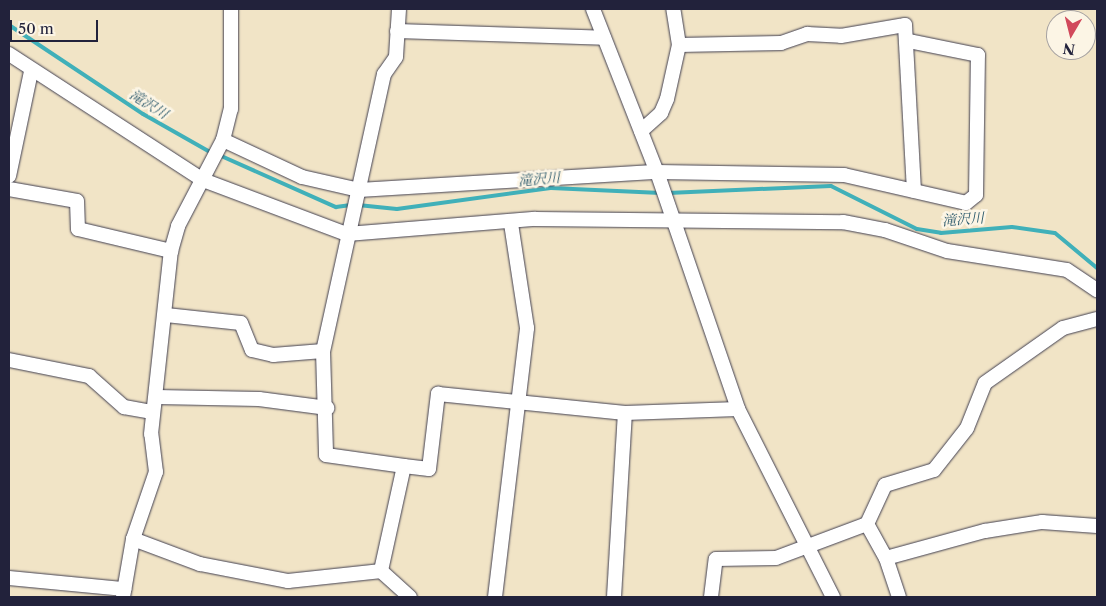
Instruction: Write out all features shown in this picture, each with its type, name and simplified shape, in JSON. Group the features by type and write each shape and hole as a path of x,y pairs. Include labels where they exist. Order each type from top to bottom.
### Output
{"street":[{"path":"9,578 124,593 133,538 156,472 153,412 157,397 171,251 222,143 231,109 231,9"},
{"path":"399,9 396,57 384,74 359,193 353,217 346,234 323,351 327,408 326,455 429,469 438,394 520,404 625,413 738,409"},
{"path":"593,9 657,172 670,219 738,409 810,547 833,597"},
{"path":"641,131 661,113 667,99 678,45 673,9"},
{"path":"678,45 781,43 807,34 842,36 905,25 908,40 914,191"},
{"path":"397,31 604,38"},
{"path":"222,143 302,177 359,193 657,172 844,175 914,191 952,203 966,203 976,195 978,55 908,40"},
{"path":"9,54 31,72 206,176 346,234 511,223 670,219 843,222 885,230 947,251 1067,270 1097,290"},
{"path":"9,176 14,122 31,72"},
{"path":"9,190 77,201 78,229 171,251"},
{"path":"495,597 520,404 527,328 511,223"},
{"path":"166,315 241,323 252,350 274,355 323,351"},
{"path":"711,597 716,559 776,558 810,547 867,524 885,485 934,470 967,428 985,383 1063,328 1097,319"},
{"path":"9,360 89,376 124,407 153,412"},
{"path":"157,397 259,400 327,408"},
{"path":"614,597 625,413"},
{"path":"381,571 404,466"},
{"path":"886,558 985,530 1042,522 1097,526"},
{"path":"867,524 886,558 899,597"},
{"path":"133,538 200,564 288,582 381,571 410,597"}],"waterway":[{"name":"滝沢川","path":"9,25 143,114 212,153"},
{"name":"滝沢川","path":"219,155 336,207 351,205"},
{"name":"滝沢川","path":"668,193 831,186 917,229 941,233 1012,227 1055,233 1097,268"},
{"name":"滝沢川","path":"358,205 397,209 551,188 661,193"}]}
